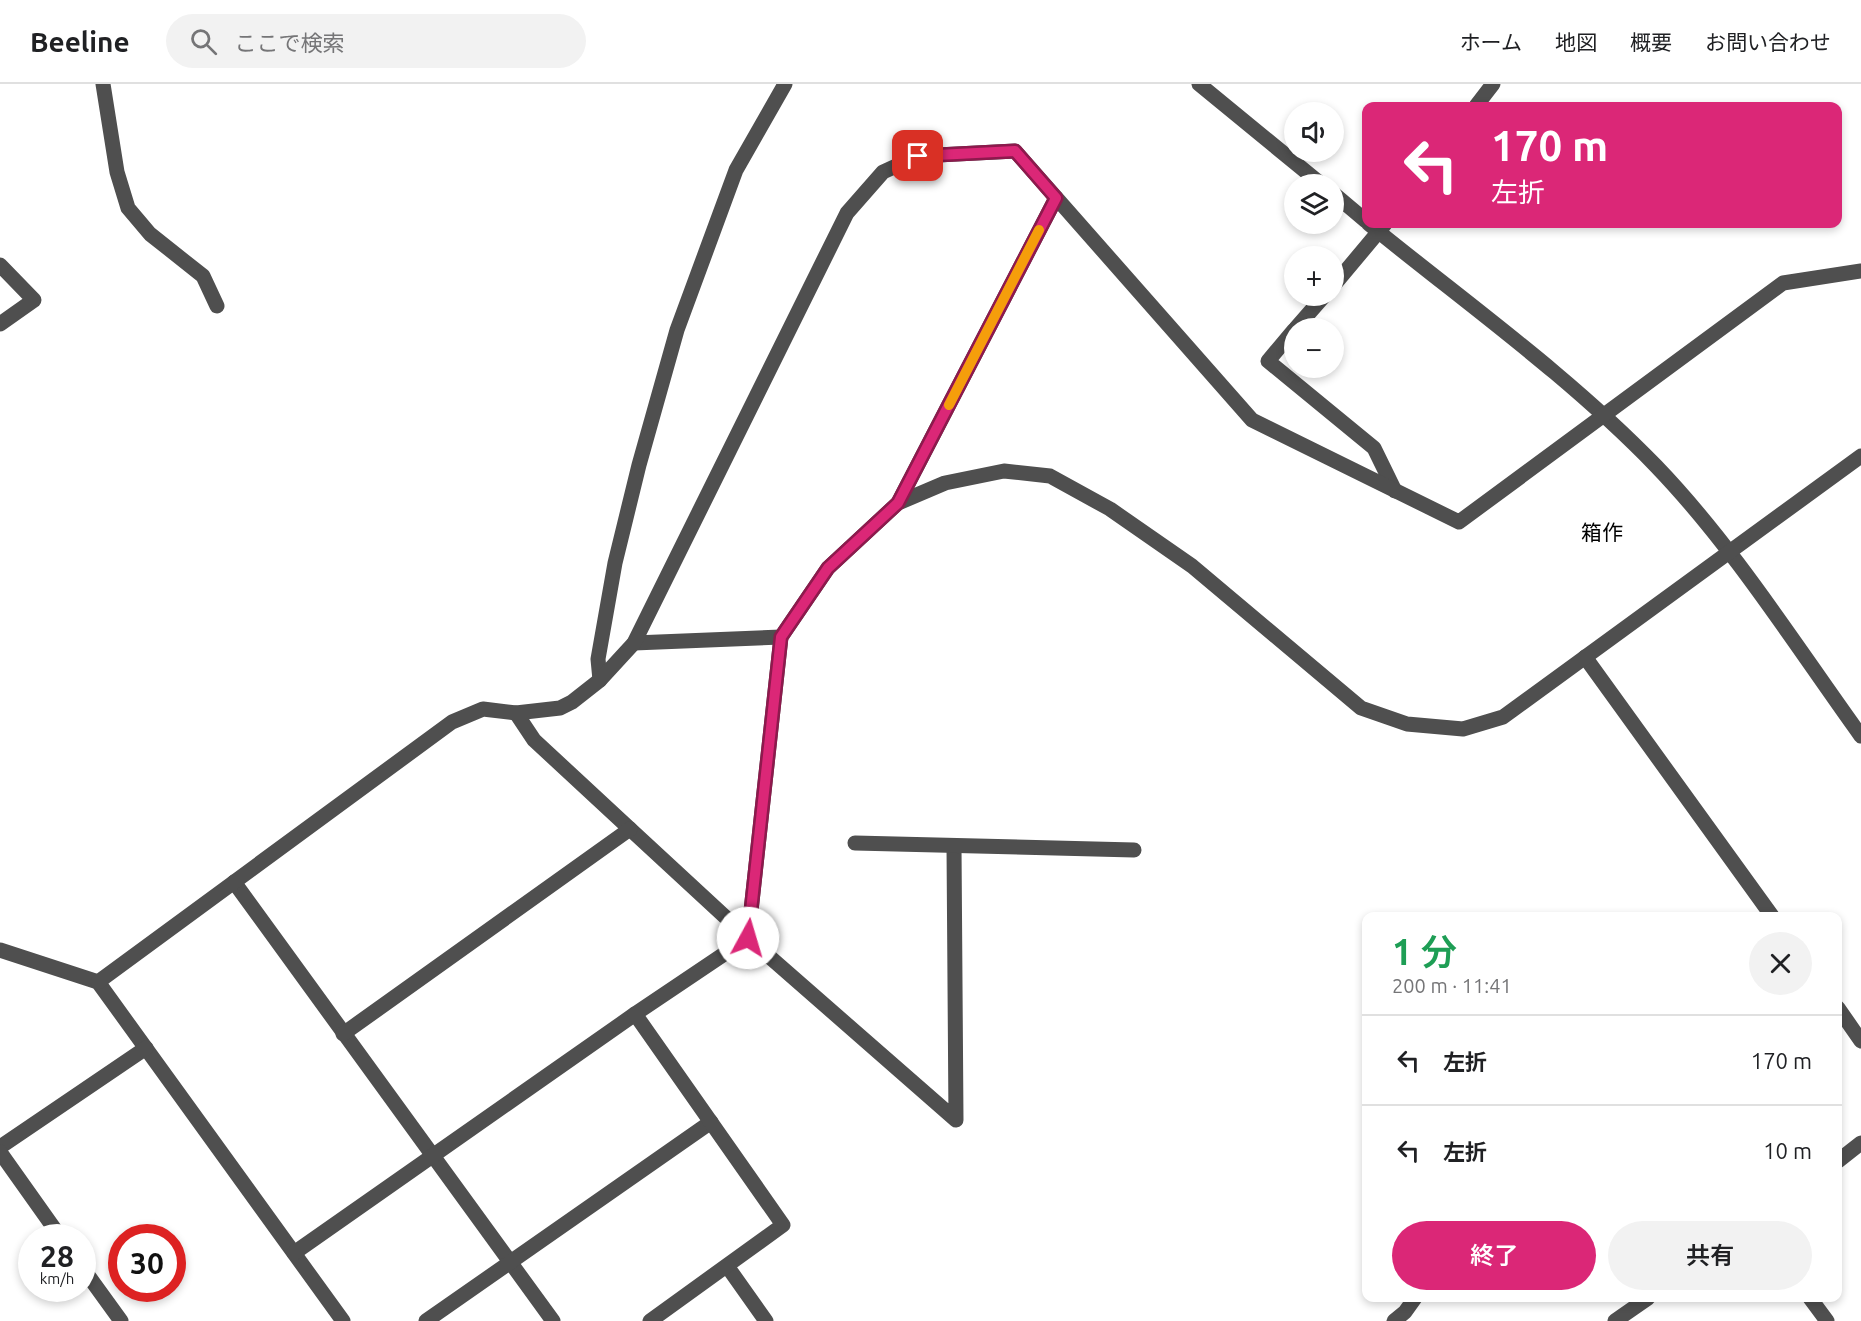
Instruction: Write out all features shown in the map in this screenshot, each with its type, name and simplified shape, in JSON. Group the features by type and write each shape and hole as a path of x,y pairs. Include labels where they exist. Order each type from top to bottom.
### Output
{"street":[{"path":"103,84 117,172 128,208 150,234 203,276 218,306"},
{"path":"600,680 598,659 615,563 639,465 677,330 736,170 785,84"},
{"path":"1199,84 1310,174"},
{"path":"1479,102 1493,84"},
{"path":"98,982 452,722 483,709 516,713 560,708 572,702 600,680 634,644 847,213 884,172 918,156 1015,151 1252,420 1459,522 1784,283 1861,271"},
{"path":"294,1253 635,1014 748,938 781,637 828,568 898,503 1056,198"},
{"path":"1344,202 1362,215"},
{"path":"1344,270 1373,228"},
{"path":"1379,228 1604,414 1658,467 1729,551 1861,736"},
{"path":"0,265 34,300 0,324"},
{"path":"1305,318 1315,306"},
{"path":"1284,342 1268,361 1284,374"},
{"path":"1289,378 1374,448 1395,490"},
{"path":"898,503 945,483 1004,471 1050,476 1110,509 1192,566 1361,708 1407,724 1464,729 1503,717 1861,456"},
{"path":"634,644 781,637"},
{"path":"1585,657 1769,912"},
{"path":"516,713 534,740 630,829 748,938 956,1120 954,846"},
{"path":"343,1034 630,829"},
{"path":"855,843 1134,849"},
{"path":"234,882 553,1321"},
{"path":"0,950 98,982 343,1321"},
{"path":"635,1014 783,1225 650,1321"},
{"path":"1842,1014 1861,1041"},
{"path":"0,1147 146,1048"},
{"path":"426,1321 711,1122"},
{"path":"1842,1158 1861,1143"},
{"path":"0,1152 51,1224"},
{"path":"727,1266 766,1321"},
{"path":"96,1286 121,1321"},
{"path":"1394,1321 1412,1302"},
{"path":"1615,1321 1642,1302"},
{"path":"1813,1302 1827,1321"}],"slow traffic":[{"path":"949,405 1039,230"}],"district":[{"name":"箱作","path":"1602,532"}],"route":[{"path":"748,938 781,637 828,568 898,503 1056,198 1015,151 918,156"}]}
